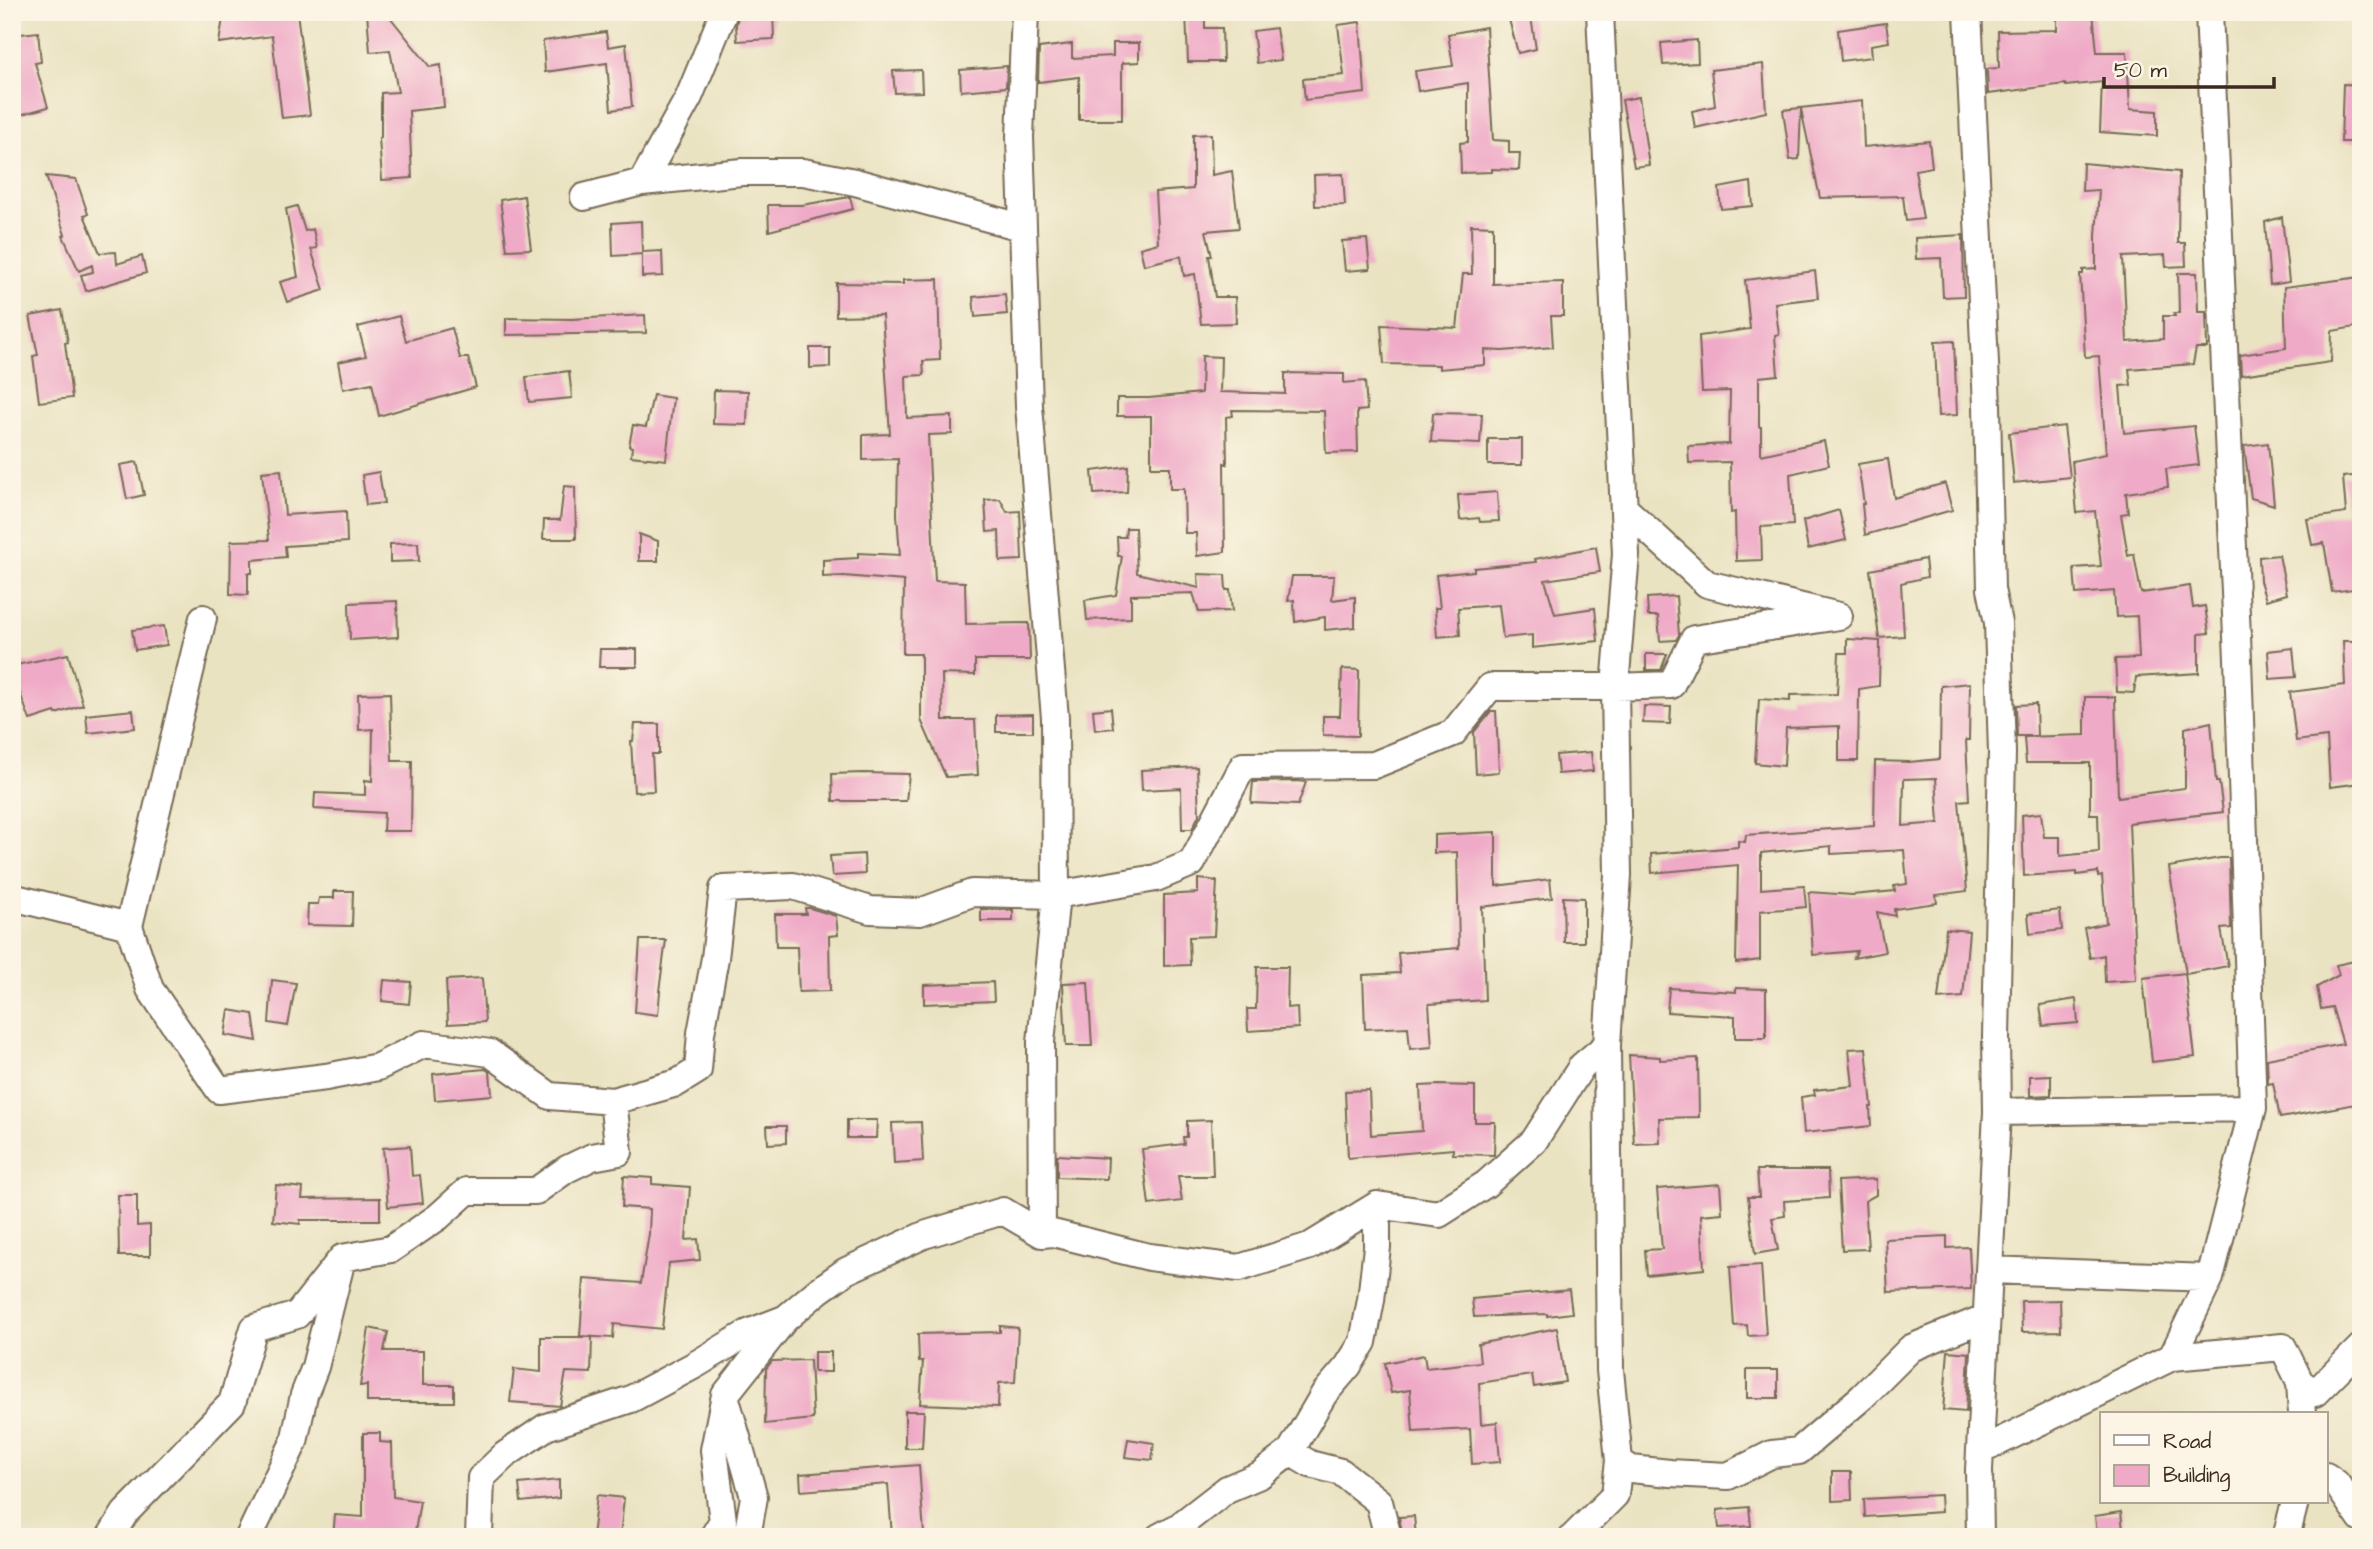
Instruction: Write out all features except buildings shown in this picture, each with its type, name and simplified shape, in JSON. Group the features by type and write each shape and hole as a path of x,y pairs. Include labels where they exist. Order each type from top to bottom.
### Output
{"street":[{"path":"642,182 689,97 724,12"},
{"path":"1025,12 1020,137 1021,227 1029,406 1055,718 1056,895 1041,1042 1042,1234"},
{"path":"1573,1537 1615,1495 1619,1461 1610,1370 1607,1045 1618,875 1615,687 1626,554 1600,12"},
{"path":"1968,12 1986,378 1991,589 1998,623 2002,753 1997,1112 1980,1451 1980,1537"},
{"path":"2172,1357 2210,1278 2253,1108 2238,659 2209,12"},
{"path":"584,197 642,182 742,172 803,172 855,182 1021,227"},
{"path":"203,618 129,926 150,989 219,1090 326,1077 378,1067 424,1044 490,1054 550,1096 613,1101 677,1083 698,1070 723,889 793,887 870,909 920,912 972,893 1056,895 1156,878 1192,863 1242,766 1374,765 1453,733 1490,687 1671,685 1695,639 1839,616 1707,584 1624,508"},
{"path":"12,897 129,926"},
{"path":"713,1537 723,1521 714,1450 725,1395 785,1319 846,1271 924,1235 1003,1212 1042,1234 1053,1233 1149,1257 1239,1268 1310,1245 1377,1205 1439,1214 1486,1184 1534,1141 1582,1066 1607,1045"},
{"path":"110,1537 125,1513 232,1403 254,1328 297,1315 342,1258 391,1249 438,1217 467,1191 536,1191 567,1168 592,1157 619,1152 613,1101"},
{"path":"1997,1112 2253,1108"},
{"path":"1159,1537 1178,1527 1227,1489 1260,1475 1290,1452 1324,1394 1348,1366 1363,1342 1371,1300 1377,1247 1377,1205"},
{"path":"249,1537 294,1443 304,1395 315,1367 342,1258"},
{"path":"1990,1270 2210,1278"},
{"path":"1619,1461 1631,1469 1728,1476 1772,1454 1799,1451 1862,1396 1911,1348 1987,1317"},
{"path":"480,1537 481,1478 505,1455 546,1427 631,1399 695,1366 748,1333 785,1319"},
{"path":"1980,1451 2172,1357 2283,1347 2300,1382 2302,1412"},
{"path":"2300,1382 2315,1393 2361,1347"},
{"path":"725,1395 754,1497 747,1537"},
{"path":"1290,1452 1310,1464 1341,1472 1379,1502 1388,1537"},
{"path":"2328,1477 2336,1483 2361,1519"},
{"path":"2286,1537 2294,1504"}]}
